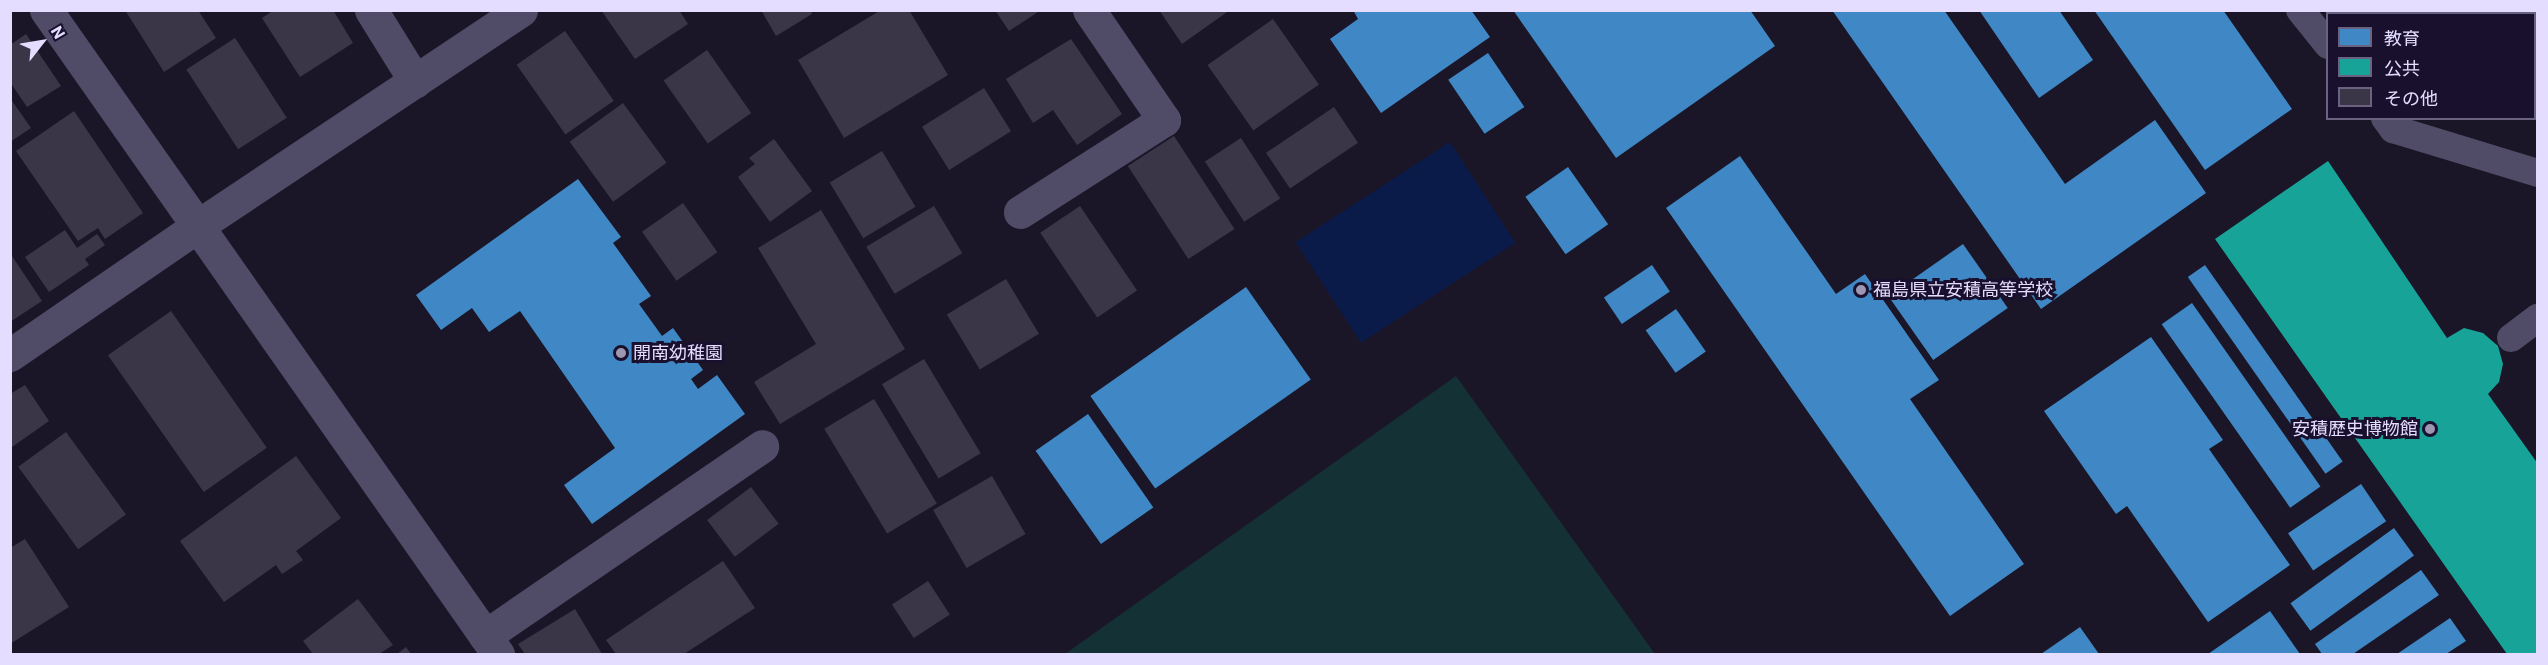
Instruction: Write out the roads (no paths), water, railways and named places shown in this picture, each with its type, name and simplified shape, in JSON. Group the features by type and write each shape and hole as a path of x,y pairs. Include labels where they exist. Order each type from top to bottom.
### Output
{"street":[{"path":"46,10 492,645 762,446"},
{"path":"371,10 415,81"},
{"path":"10,355 199,225 521,10"},
{"path":"1020,212 1164,120 1089,10"}],"lane":[{"path":"2300,10 2326,42"},
{"path":"2386,120 2393,129 2538,173"},
{"path":"2511,338 2538,318"}],"water":[{"path":"1450,142 1515,243 1361,343 1296,242"}],"place":[{"name":"福島県立安積高等学校","path":"1861,290"},
{"name":"開南幼稚園","path":"621,353"},
{"name":"安積歴史博物館","path":"2430,429"}]}
